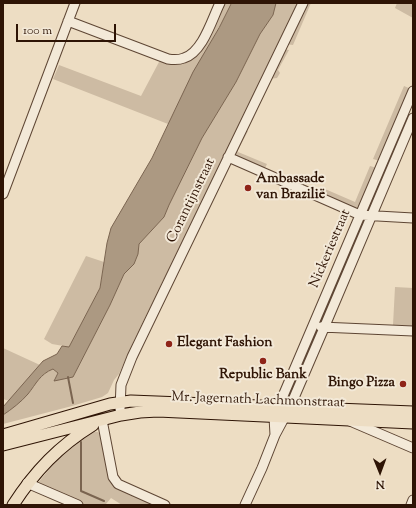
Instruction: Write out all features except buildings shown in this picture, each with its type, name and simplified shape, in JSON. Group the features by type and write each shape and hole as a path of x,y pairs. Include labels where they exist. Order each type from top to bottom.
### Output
{"main road":[{"name":"Mr. Jagernath Lachmonstraat","path":"3,435 115,403 131,401 413,412"},
{"name":"Mr. Jagernath Lachmonstraat","path":"102,420 121,415 158,411 413,423"},
{"path":"3,445 102,420"},
{"path":"13,505 27,483 62,447 78,434 102,420"}],"street":[{"path":"3,194 75,3"},
{"path":"68,21 168,59 178,60 186,58 200,45 220,3"},
{"name":"Corantijnstraat","path":"115,403 132,357 302,3"},
{"name":"Nickeriestraat","path":"279,417 279,406 413,91"},
{"name":"Nickeriestraat","path":"279,417 290,407 413,118"},
{"path":"228,158 360,215 372,217 413,218"},
{"path":"313,325 324,328 413,331"},
{"path":"121,385 131,401"},
{"path":"115,403 121,415"},
{"path":"245,505 275,435 279,417"},
{"path":"102,420 113,478 118,484 165,505"},
{"path":"345,420 413,448"},
{"path":"27,483 78,505"},
{"path":"411,505 413,500"}],"shaded area":[{"path":"222,3 232,3 168,124 53,79 59,65 141,96 159,62 163,59 190,57"},
{"path":"232,3 276,3 273,15 260,34 236,82 202,138 164,217 139,244 138,254 134,264 124,274 110,305 73,377 54,381 58,373 53,369 49,371 41,376 22,400 3,415 3,407 43,361 57,354 62,346 69,347 100,288 107,243 111,228 152,158 193,72"},
{"path":"276,3 299,3 135,338 119,374 114,380 108,393 102,397 72,406 3,424 3,415 22,400 49,371 53,369 58,373 54,380 73,377 110,305 124,274 134,264 138,254 139,244 164,217 202,138 236,82 260,34 273,15"},
{"path":"305,3 311,3 293,45 285,44"},
{"path":"397,3 413,3 413,18 395,8"},
{"path":"283,49 289,50 278,70 280,73 277,78 268,79"},
{"path":"404,86 411,89 380,161 373,159"},
{"path":"244,130 248,131 238,152 267,164 265,168 239,158 234,154"},
{"path":"370,166 377,168 360,205 356,208 323,194 325,189 355,202"},
{"path":"86,256 104,262 100,288 69,347 52,344 44,339"},
{"path":"395,287 413,288 412,326 393,325"},
{"path":"3,348 40,365 9,401 3,399"},
{"path":"91,431 98,432 101,436 110,476 158,505 122,505 111,498 106,504 108,505 85,505 37,484 65,450"}],"waterway":[{"path":"68,377 73,403"},
{"path":"81,442 81,491 104,501"}],"place":[{"name":"Ambassade van Brazilië","path":"248,188"},
{"name":"Elegant Fashion","path":"169,344"},
{"name":"Republic Bank","path":"263,361"},
{"name":"Bingo Pizza","path":"403,384"}]}
